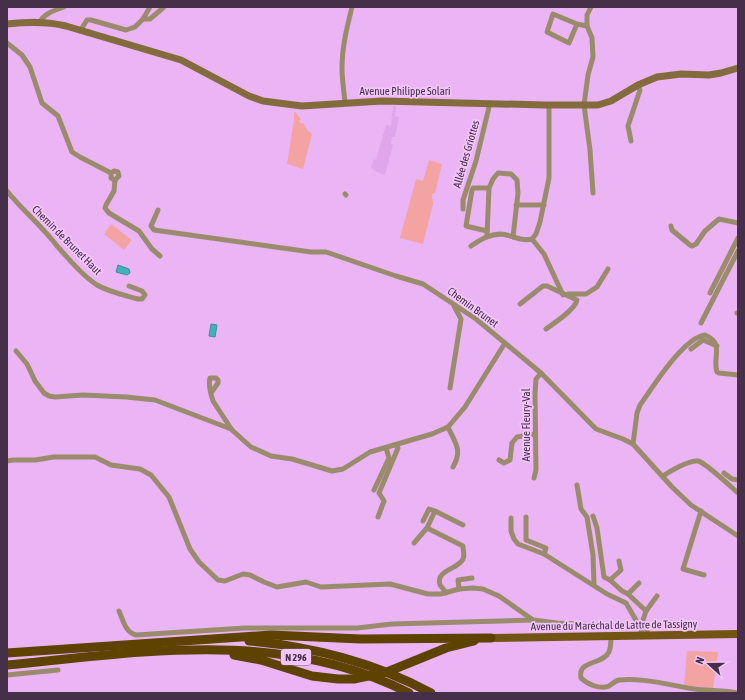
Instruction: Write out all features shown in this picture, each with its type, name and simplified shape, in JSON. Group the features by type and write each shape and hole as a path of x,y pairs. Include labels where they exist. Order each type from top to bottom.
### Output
{"highway":[{"path":"207,639 271,635 361,639 491,638"},
{"path":"178,650 249,657 312,676 323,678 354,679 387,672 446,648 491,638"},
{"name":"N 296","path":"7,653 207,639 262,642 346,659 376,669 432,693"},
{"name":"N 296","path":"7,665 178,650 232,650 262,652 300,658 354,671 409,693"}],"main road":[{"name":"Avenue Philippe Solari","path":"7,24 40,22 80,30 181,60 263,102 307,106 382,101 598,105 611,101 638,85 657,77 681,74 709,75 738,68"},
{"name":"Avenue du Maréchal de Lattre de Tassigny","path":"491,638 738,634"}],"street":[{"path":"40,22 48,13 64,7"},
{"path":"80,30 87,20 91,20 126,30 135,27 143,19 150,7"},
{"path":"143,19 150,19 164,7"},
{"path":"345,103 342,79 342,53 344,38 352,7"},
{"path":"591,7 587,15 587,26 592,38 593,57 588,75 584,105 590,150 593,193"},
{"path":"577,24 569,43 547,32 553,14 577,24 587,26"},
{"path":"7,43 22,55 30,67 42,103 58,116 72,152 111,173 111,178 115,180 114,191 106,205 109,213 139,231 152,249 160,256"},
{"path":"630,141 628,126 640,90 638,85"},
{"name":"Allée des Griottes","path":"463,209 463,200 476,161 490,103"},
{"path":"489,188 473,188 466,226 487,234 502,234 522,240 532,239 536,234 540,222 549,178 549,105"},
{"path":"487,234 489,188 493,179 498,173 511,174 517,180 518,193 513,237"},
{"name":"Chemin de Brunet Haut","path":"7,191 63,253 90,280 105,289 138,299 144,298 145,295 142,291 129,286"},
{"path":"516,205 544,205"},
{"name":"Chemin Brunet","path":"158,210 151,226 154,230 311,252 326,252 423,284 454,306 476,319 541,373 596,429 633,444 691,505 738,536"},
{"path":"671,226 672,230 692,246 696,244 705,231 719,219 738,224"},
{"path":"471,246 487,234"},
{"path":"710,293 738,238"},
{"path":"532,239 544,254 563,294"},
{"path":"701,323 738,251"},
{"path":"563,294 586,294 597,287 608,269"},
{"path":"520,304 543,286 547,286 578,300 577,304 571,310 546,329"},
{"path":"450,388 461,319 454,306"},
{"path":"633,444 637,413 640,405 677,354 700,335 708,336 717,346 717,372 738,375"},
{"path":"690,349 703,340 717,346"},
{"path":"211,393 213,401 232,430 245,442 259,451 271,456 292,459 332,471 343,469 370,452 432,434 448,427 465,407 505,343"},
{"path":"16,351 26,364 35,381 44,393 49,396 83,395 155,400 232,430"},
{"name":"Avenue Fleury-Val","path":"534,478 536,470 535,393 536,379 541,373"},
{"path":"448,427 459,452 453,467"},
{"path":"499,460 504,462 510,460 512,443 517,437 535,434"},
{"path":"378,517 384,501 379,492 398,448 396,445"},
{"path":"374,490 389,458 386,448"},
{"path":"7,461 35,460 54,457 95,457 111,465 140,469 151,475 169,497 190,549 199,562 218,580 225,581 242,574 250,575 277,587 306,582 321,587 390,584 428,594 446,593 459,589 483,589 499,596 533,620"},
{"path":"663,476 670,471 690,462 698,461 705,465 738,493"},
{"path":"724,472 732,479 738,480"},
{"path":"577,485 581,509 587,517 593,556 594,585"},
{"path":"423,521 429,509 463,525"},
{"path":"414,543 427,528 435,511"},
{"path":"701,511 683,569 704,575"},
{"path":"593,516 597,528 604,577 628,594 646,611"},
{"path":"526,517 526,540 546,548 544,554"},
{"path":"511,518 511,531 518,544 544,554 626,603 640,622 646,626 644,635"},
{"path":"427,528 463,546 463,560 460,564 444,572 440,578 440,585 446,593"},
{"path":"610,580 621,570 619,561"},
{"path":"459,589 458,580 472,578"},
{"path":"628,594 639,583"},
{"path":"119,611 125,627 130,632 136,634 245,628 356,628 392,624 533,620 557,623 620,626 633,625 640,622 657,596"},
{"path":"611,636 609,652 604,658 583,667 580,670 581,678 586,682 598,687 607,687 618,680 630,680 738,693"},
{"path":"7,675 58,670"}],"shaded area":[{"path":"393,106 396,106 395,116 399,117 395,137 392,137 391,144 393,145 385,175 375,171 371,167 374,159 376,160 386,125 391,126"},
{"path":"294,112 301,119 299,121 301,124 303,123 312,134 303,169 287,164"},
{"path":"429,160 442,164 435,193 433,193 432,196 433,204 423,244 400,238 416,179 423,181"},
{"path":"111,224 132,240 124,250 104,234"},
{"path":"118,265 129,269 130,273 127,275 116,272"},
{"path":"211,324 217,325 215,337 209,336"},
{"path":"687,651 718,652 713,688 684,685"}]}
